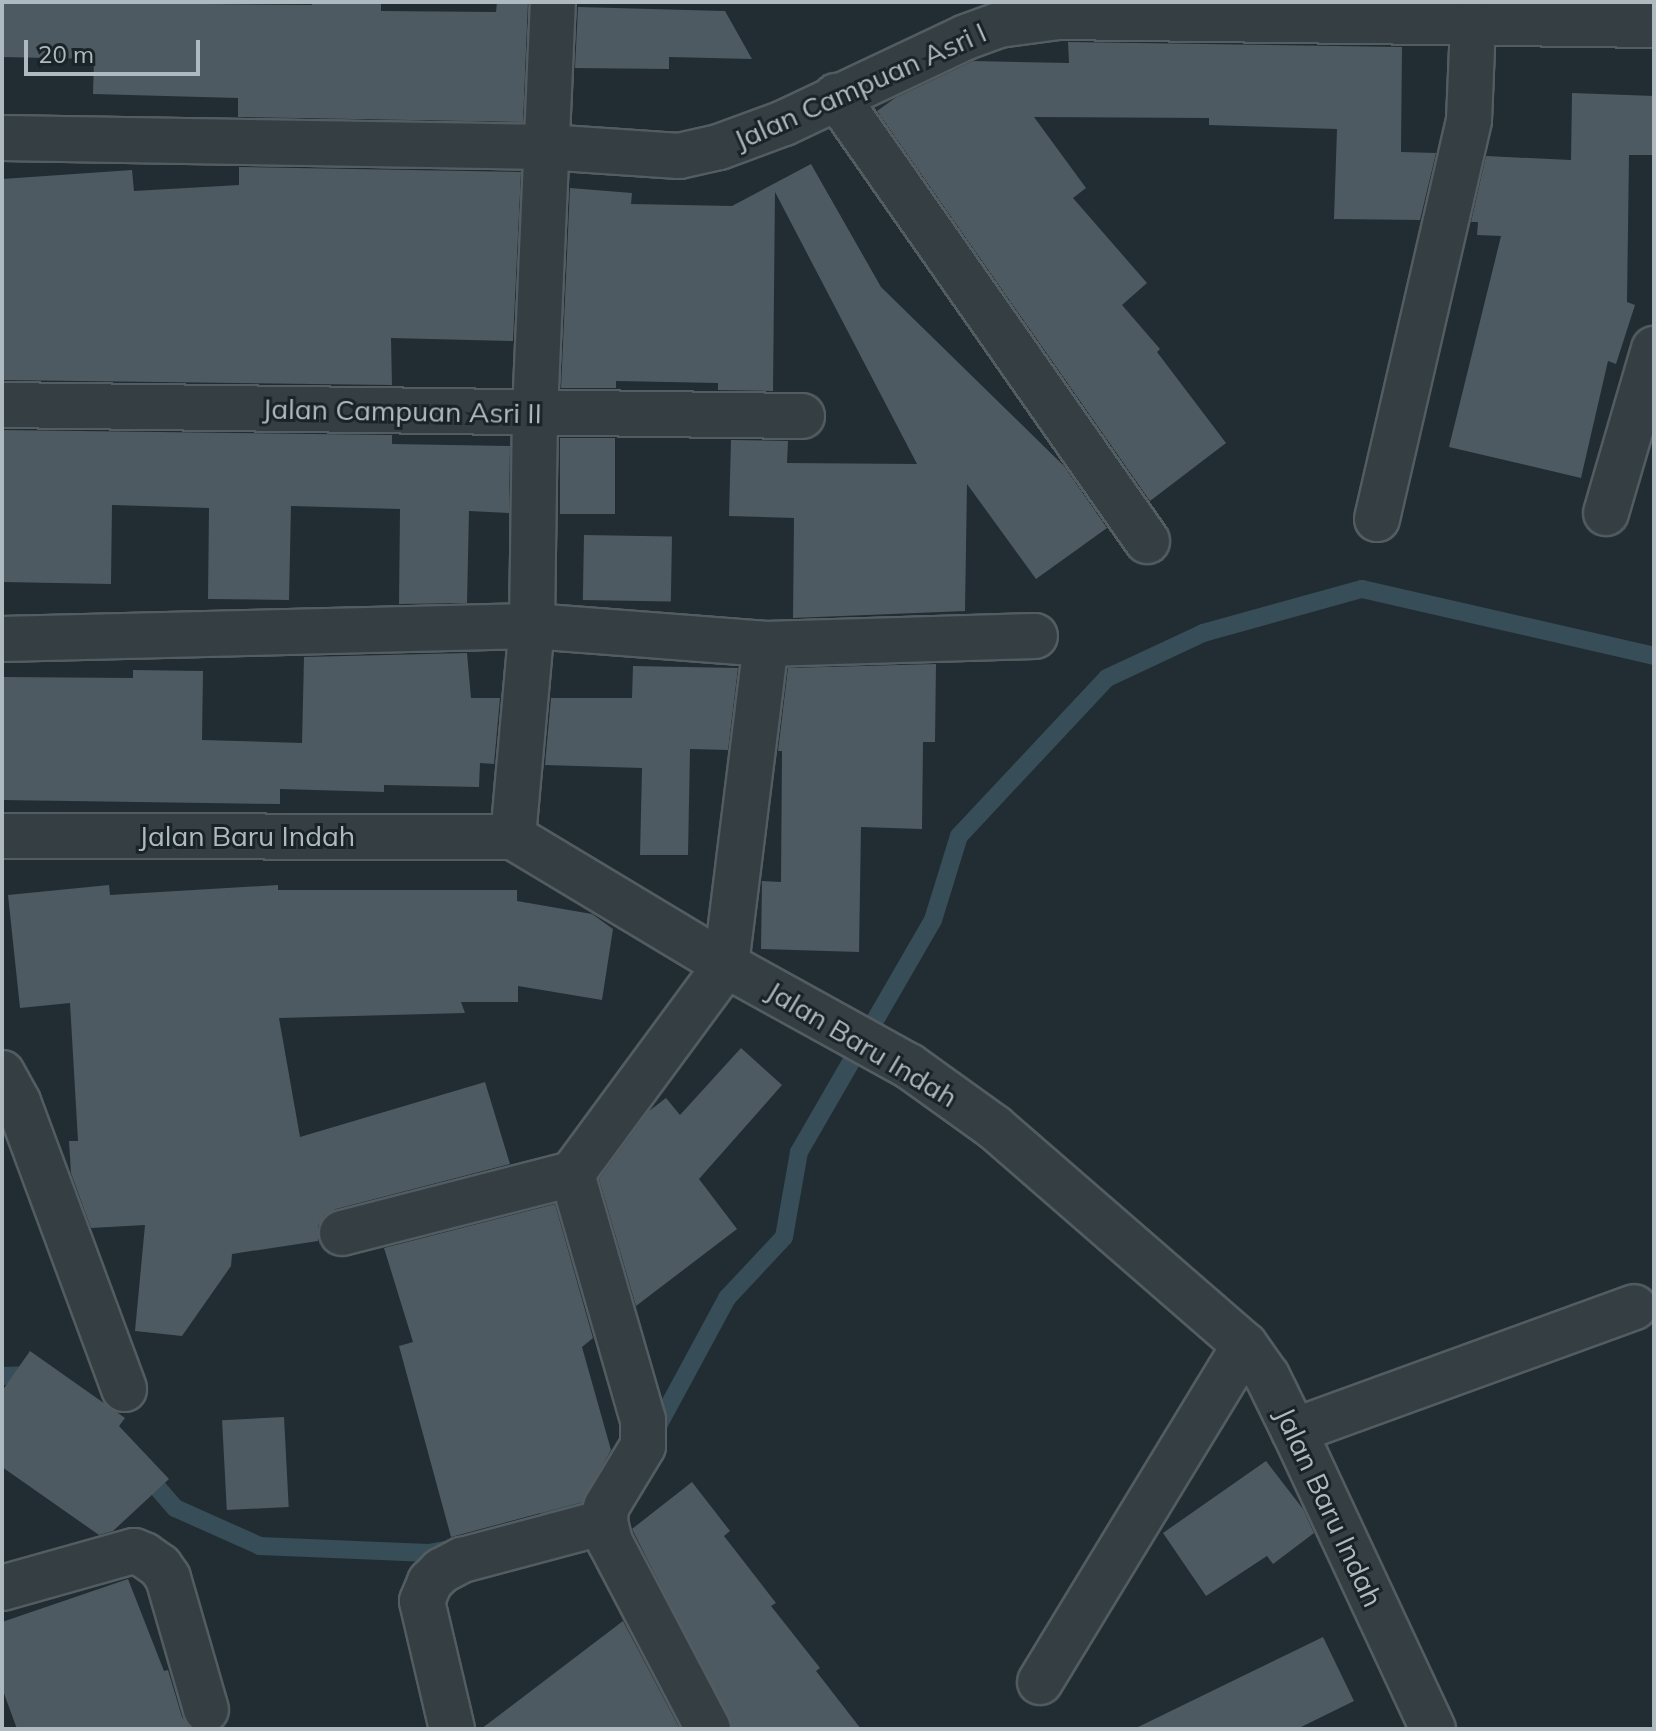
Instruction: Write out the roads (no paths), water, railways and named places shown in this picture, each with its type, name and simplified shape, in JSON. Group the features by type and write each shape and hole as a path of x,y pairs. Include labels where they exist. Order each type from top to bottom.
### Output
{"street":[{"path":"513,837 532,626 535,412 553,2"},
{"name":"Jalan Campuan Asri I","path":"2,138 546,147 679,156 719,147 784,123 836,96 977,33 999,25 1058,17 1473,25 1654,25"},
{"path":"1377,519 1469,120 1473,25"},
{"path":"836,96 1147,541"},
{"path":"1606,513 1654,349"},
{"name":"Jalan Campuan Asri II","path":"2,405 802,416"},
{"path":"2,639 532,626 766,644 1035,636"},
{"path":"342,1233 572,1174 726,965 766,644"},
{"name":"Jalan Baru Indah","path":"2,836 513,837 726,965 909,1066 994,1127 1245,1345 1267,1376 1294,1431 1433,1729"},
{"path":"2,1073 18,1102 124,1389"},
{"path":"572,1174 643,1420 643,1446 606,1507 605,1522 610,1542 708,1729"},
{"path":"1294,1431 1634,1307"},
{"path":"1040,1682 1245,1345"},
{"path":"452,1729 422,1601 430,1582 441,1571 462,1560 605,1522"},
{"path":"2,1588 134,1551 144,1555 160,1566 168,1578 206,1710"}],"waterway":[{"path":"653,1435 727,1298 784,1237 799,1152 933,920 959,836 1107,678 1203,633 1362,589 1654,656"},
{"path":"2,1376 39,1375"},
{"path":"142,1470 175,1508 260,1546 429,1553 450,1549"},
{"path":"547,1519 607,1490"}]}
